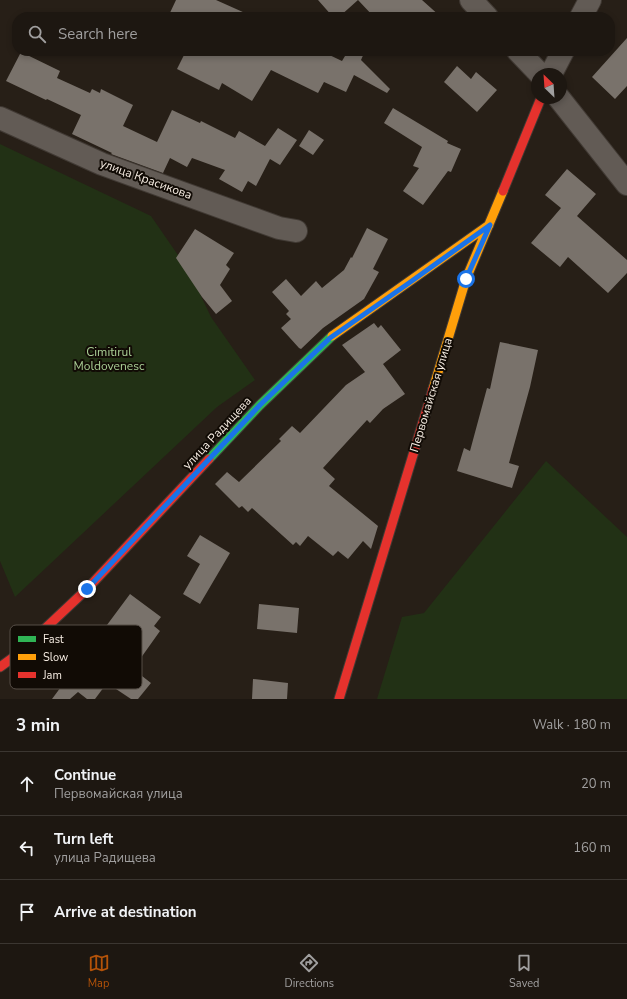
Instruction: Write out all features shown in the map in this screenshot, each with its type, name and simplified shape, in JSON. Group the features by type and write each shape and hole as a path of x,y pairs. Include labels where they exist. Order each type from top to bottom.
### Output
{"street":[{"path":"471,0 482,12"},
{"path":"584,12 590,0"},
{"path":"523,56 534,68"},
{"path":"554,68 560,56"},
{"name":"Первомайская улица","path":"338,699 466,279 490,225 539,104"},
{"path":"565,104 627,184"},
{"name":"улица Красикова","path":"0,118 102,164 279,228 296,231"},
{"name":"улица Радищева","path":"49,625 87,589 260,405 330,338 490,225"},
{"name":"улица Радищева","path":"0,667 10,660"}],"green space":[{"name":"Cimitirul Moldovenesc","path":"0,144 151,216 189,271 211,317 255,380 217,407 15,597 0,561"},
{"path":"546,461 627,537 627,699 377,699 402,617 424,613"}],"building":[{"path":"176,0 216,0 243,12 170,12"},
{"path":"318,0 358,0 345,12 329,12"},
{"path":"358,0 422,0 435,12 369,12"},
{"path":"627,38 627,86 615,99 592,77 611,56 615,56 615,51"},
{"path":"19,56 29,56 60,71 57,78 90,93 92,89 100,93 101,89 133,105 123,126 157,142 172,110 200,123 201,121 235,138 239,131 265,146 278,128 297,140 280,165 270,159 256,186 248,181 242,192 219,179 225,170 192,158 187,167 170,158 163,173 111,154 112,153 72,134 81,115 6,81"},
{"path":"184,56 332,56 342,61 345,56 363,56 361,60 390,89 387,93 354,75 346,92 324,82 318,93 271,70 252,101 222,83 219,90 177,69"},
{"path":"457,66 471,79 476,72 497,90 477,112 444,82"},
{"path":"393,108 448,141 447,143 461,149 451,172 448,171 423,205 403,191 419,168 413,166 422,147 384,123"},
{"path":"309,130 324,140 313,155 299,146"},
{"path":"567,169 596,194 577,216 627,260 627,273 608,293 568,257 560,267 531,243 561,208 545,195"},
{"path":"367,228 388,239 373,269 379,272 364,299 323,328 301,349 299,348 281,328 291,319 286,314 289,311 272,292 286,279 301,296 316,281 322,288 344,270 351,257 352,258"},
{"path":"195,229 234,253 226,265 230,269 220,285 232,301 216,314 202,297 176,258"},
{"path":"374,323 378,328 381,325 401,350 383,364 405,394 383,409 370,423 367,420 323,468 335,479 329,486 378,526 371,549 363,541 348,559 338,551 333,556 308,536 300,546 296,542 293,545 252,508 248,512 242,506 239,508 215,484 227,472 239,482 281,441 279,439 292,426 300,433 346,385 365,372 342,345"},
{"path":"500,342 538,350 530,387 509,463 519,466 512,488 457,471 464,448 470,451 487,388 490,389"},
{"path":"200,535 230,553 200,604 183,594 200,564 187,556"},
{"path":"130,594 161,617 154,626 160,631 142,656 142,625 107,625"},
{"path":"259,604 299,608 297,633 257,629"},
{"path":"142,676 151,683 138,699 131,699 116,689 142,689"},
{"path":"253,679 288,683 287,699 252,699"},
{"path":"59,689 102,689 95,699 87,699 78,692 70,699 52,699"}],"traffic: fast":[{"path":"209,459 260,405 332,336"}],"traffic: slow":[{"path":"433,389 466,279 503,191"},
{"path":"332,336 489,225"}],"traffic: jam":[{"path":"503,191 539,104"},
{"path":"339,699 433,389"},
{"path":"49,625 87,589 209,459"},
{"path":"0,667 10,660"}],"route":[{"path":"87,589 260,405 330,338 490,225 466,279"}]}
